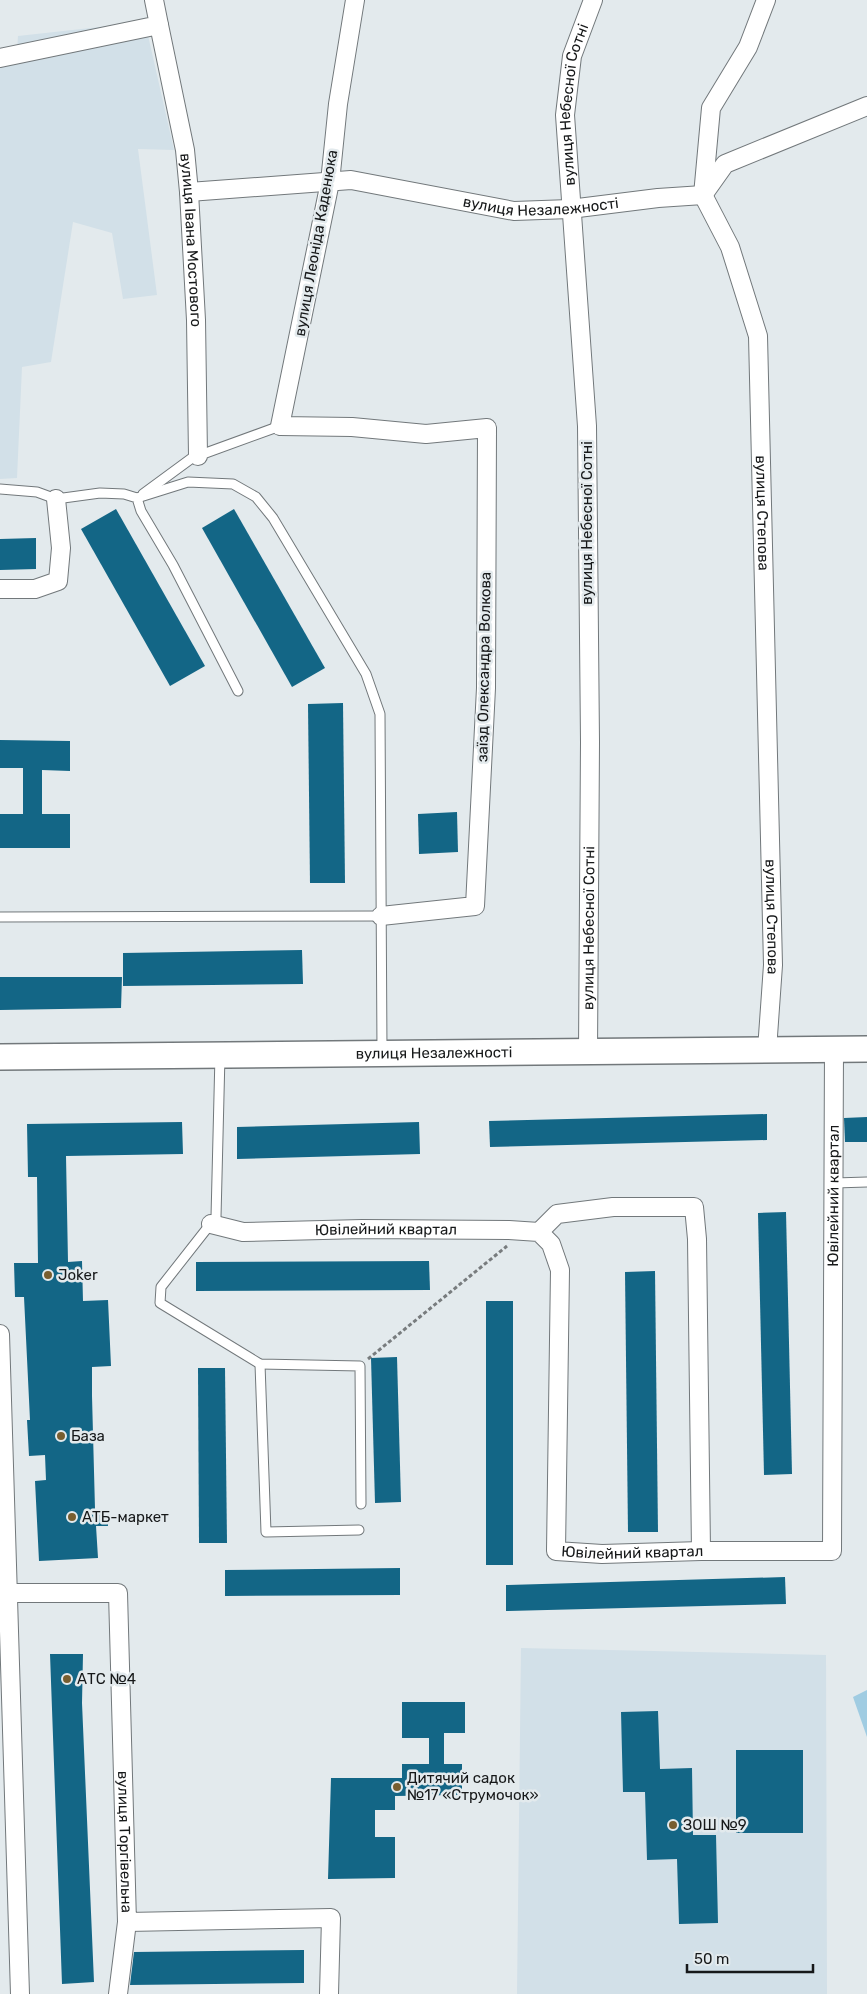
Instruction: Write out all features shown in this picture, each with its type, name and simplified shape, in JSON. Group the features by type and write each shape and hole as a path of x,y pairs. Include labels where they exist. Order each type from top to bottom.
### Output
{"main road":[{"name":"вулиця Незалежності","path":"0,1057 867,1049"}],"street":[{"name":"вулиця Івана Мостового","path":"154,0 185,150 196,320 198,456"},
{"name":"вулиця Леоніда Каденюка","path":"280,426 330,182 338,104 355,0"},
{"name":"вулиця Небесної Сотні","path":"588,1052 590,742 587,426 570,209 565,115 572,56 593,0"},
{"path":"703,196 711,108 748,47 766,0"},
{"path":"0,58 159,25"},
{"path":"703,196 725,164 867,106"},
{"name":"вулиця Незалежності","path":"189,192 351,180 514,211 570,209 658,198 703,196"},
{"name":"вулиця Степова","path":"703,196 730,247 758,336 773,965 768,1050"},
{"name":"заїзд Олександра Волкова","path":"280,426 352,428 426,434 487,428 486,688 475,906 381,916"},
{"path":"0,589 35,589 58,581 62,548 56,499"},
{"name":"Ювілейний квартал","path":"211,1224 243,1232 362,1229 531,1232 550,1244 560,1270 556,1551 602,1554 701,1551 832,1551 835,1183 834,1049"},
{"path":"531,1232 558,1214 613,1207 694,1206 697,1239 701,1551"},
{"path":"0,1334 20,1994"},
{"name":"вулиця Торгівельна","path":"8,1593 118,1593 127,1922 331,1918 329,1994"},
{"path":"118,1994 127,1922"}],"lane":[{"path":"137,498 198,456 280,426"},
{"path":"0,490 37,492 56,499 100,493 124,494 137,498 188,482 234,484 256,497 273,518 366,674 380,714 382,1054"},
{"path":"137,498 141,511 173,565 238,691"},
{"path":"0,917 381,916"},
{"path":"220,1055 216,1217 161,1287 160,1302 260,1364 360,1366 361,1504"},
{"path":"835,1183 867,1182"},
{"path":"260,1364 266,1532 359,1530"}],"path":[{"path":"360,1366 531,1232"}],"shaded area":[{"path":"145,22 174,150 138,149 157,295 123,299 112,233 73,222 51,362 22,367 17,478 0,479 0,58 17,52 18,36"},
{"name":"ЗОШ №9","path":"521,1648 826,1655 827,1994 517,1994"},
{"path":"867,1690 867,1737 853,1697"}],"building":[{"path":"116,509 205,666 170,686 81,529"},
{"path":"234,509 325,668 292,687 202,528"},
{"path":"36,538 36,569 0,570 0,539"},
{"path":"343,703 345,883 310,883 308,704"},
{"path":"0,740 70,741 70,771 42,770 42,814 70,814 70,848 0,848 0,814 23,814 23,768 0,768"},
{"path":"457,812 458,852 419,854 418,814"},
{"path":"302,950 303,984 123,986 123,953"},
{"path":"0,977 122,977 121,1008 0,1010"},
{"path":"767,1114 767,1140 490,1147 489,1121"},
{"path":"867,1117 867,1142 845,1142 844,1118"},
{"path":"182,1122 183,1154 66,1156 68,1262 82,1261 83,1301 108,1300 111,1366 92,1367 92,1396 95,1509 107,1509 108,1526 96,1526 98,1558 39,1561 35,1481 46,1480 45,1455 29,1456 27,1420 30,1420 24,1297 15,1297 14,1263 38,1263 37,1177 28,1177 27,1124"},
{"path":"419,1122 420,1154 237,1159 237,1127"},
{"path":"786,1212 792,1474 764,1475 758,1213"},
{"path":"429,1261 430,1290 196,1291 196,1262"},
{"path":"655,1271 658,1532 628,1532 625,1272"},
{"path":"486,1301 513,1301 513,1565 486,1565"},
{"path":"397,1357 401,1502 375,1503 371,1358"},
{"path":"198,1368 225,1368 227,1543 199,1543"},
{"path":"400,1568 400,1595 225,1596 225,1570"},
{"path":"785,1577 786,1604 506,1611 506,1585"},
{"path":"50,1654 83,1654 82,1703 94,1982 62,1984"},
{"name":"Дитячий садок №17 «Струмочок»","path":"402,1702 465,1702 465,1733 444,1733 444,1764 462,1764 462,1795 395,1796 395,1810 375,1810 375,1837 395,1837 395,1878 328,1879 331,1778 402,1778 402,1764 429,1764 429,1738 402,1738"},
{"name":"ЗОШ №9","path":"658,1711 660,1769 692,1768 693,1835 716,1835 718,1923 679,1924 677,1859 647,1860 645,1792 623,1792 621,1712"},
{"path":"736,1750 803,1750 803,1833 736,1833"},
{"path":"304,1950 304,1983 130,1985 134,1952"}],"place":[{"name":"Joker","path":"48,1275"},
{"name":"База","path":"61,1436"},
{"name":"АТБ-маркет","path":"72,1517"},
{"name":"АТС №4","path":"67,1679"},
{"name":"Дитячий садок №17 «Струмочок»","path":"397,1787"},
{"name":"ЗОШ №9","path":"673,1825"}]}
